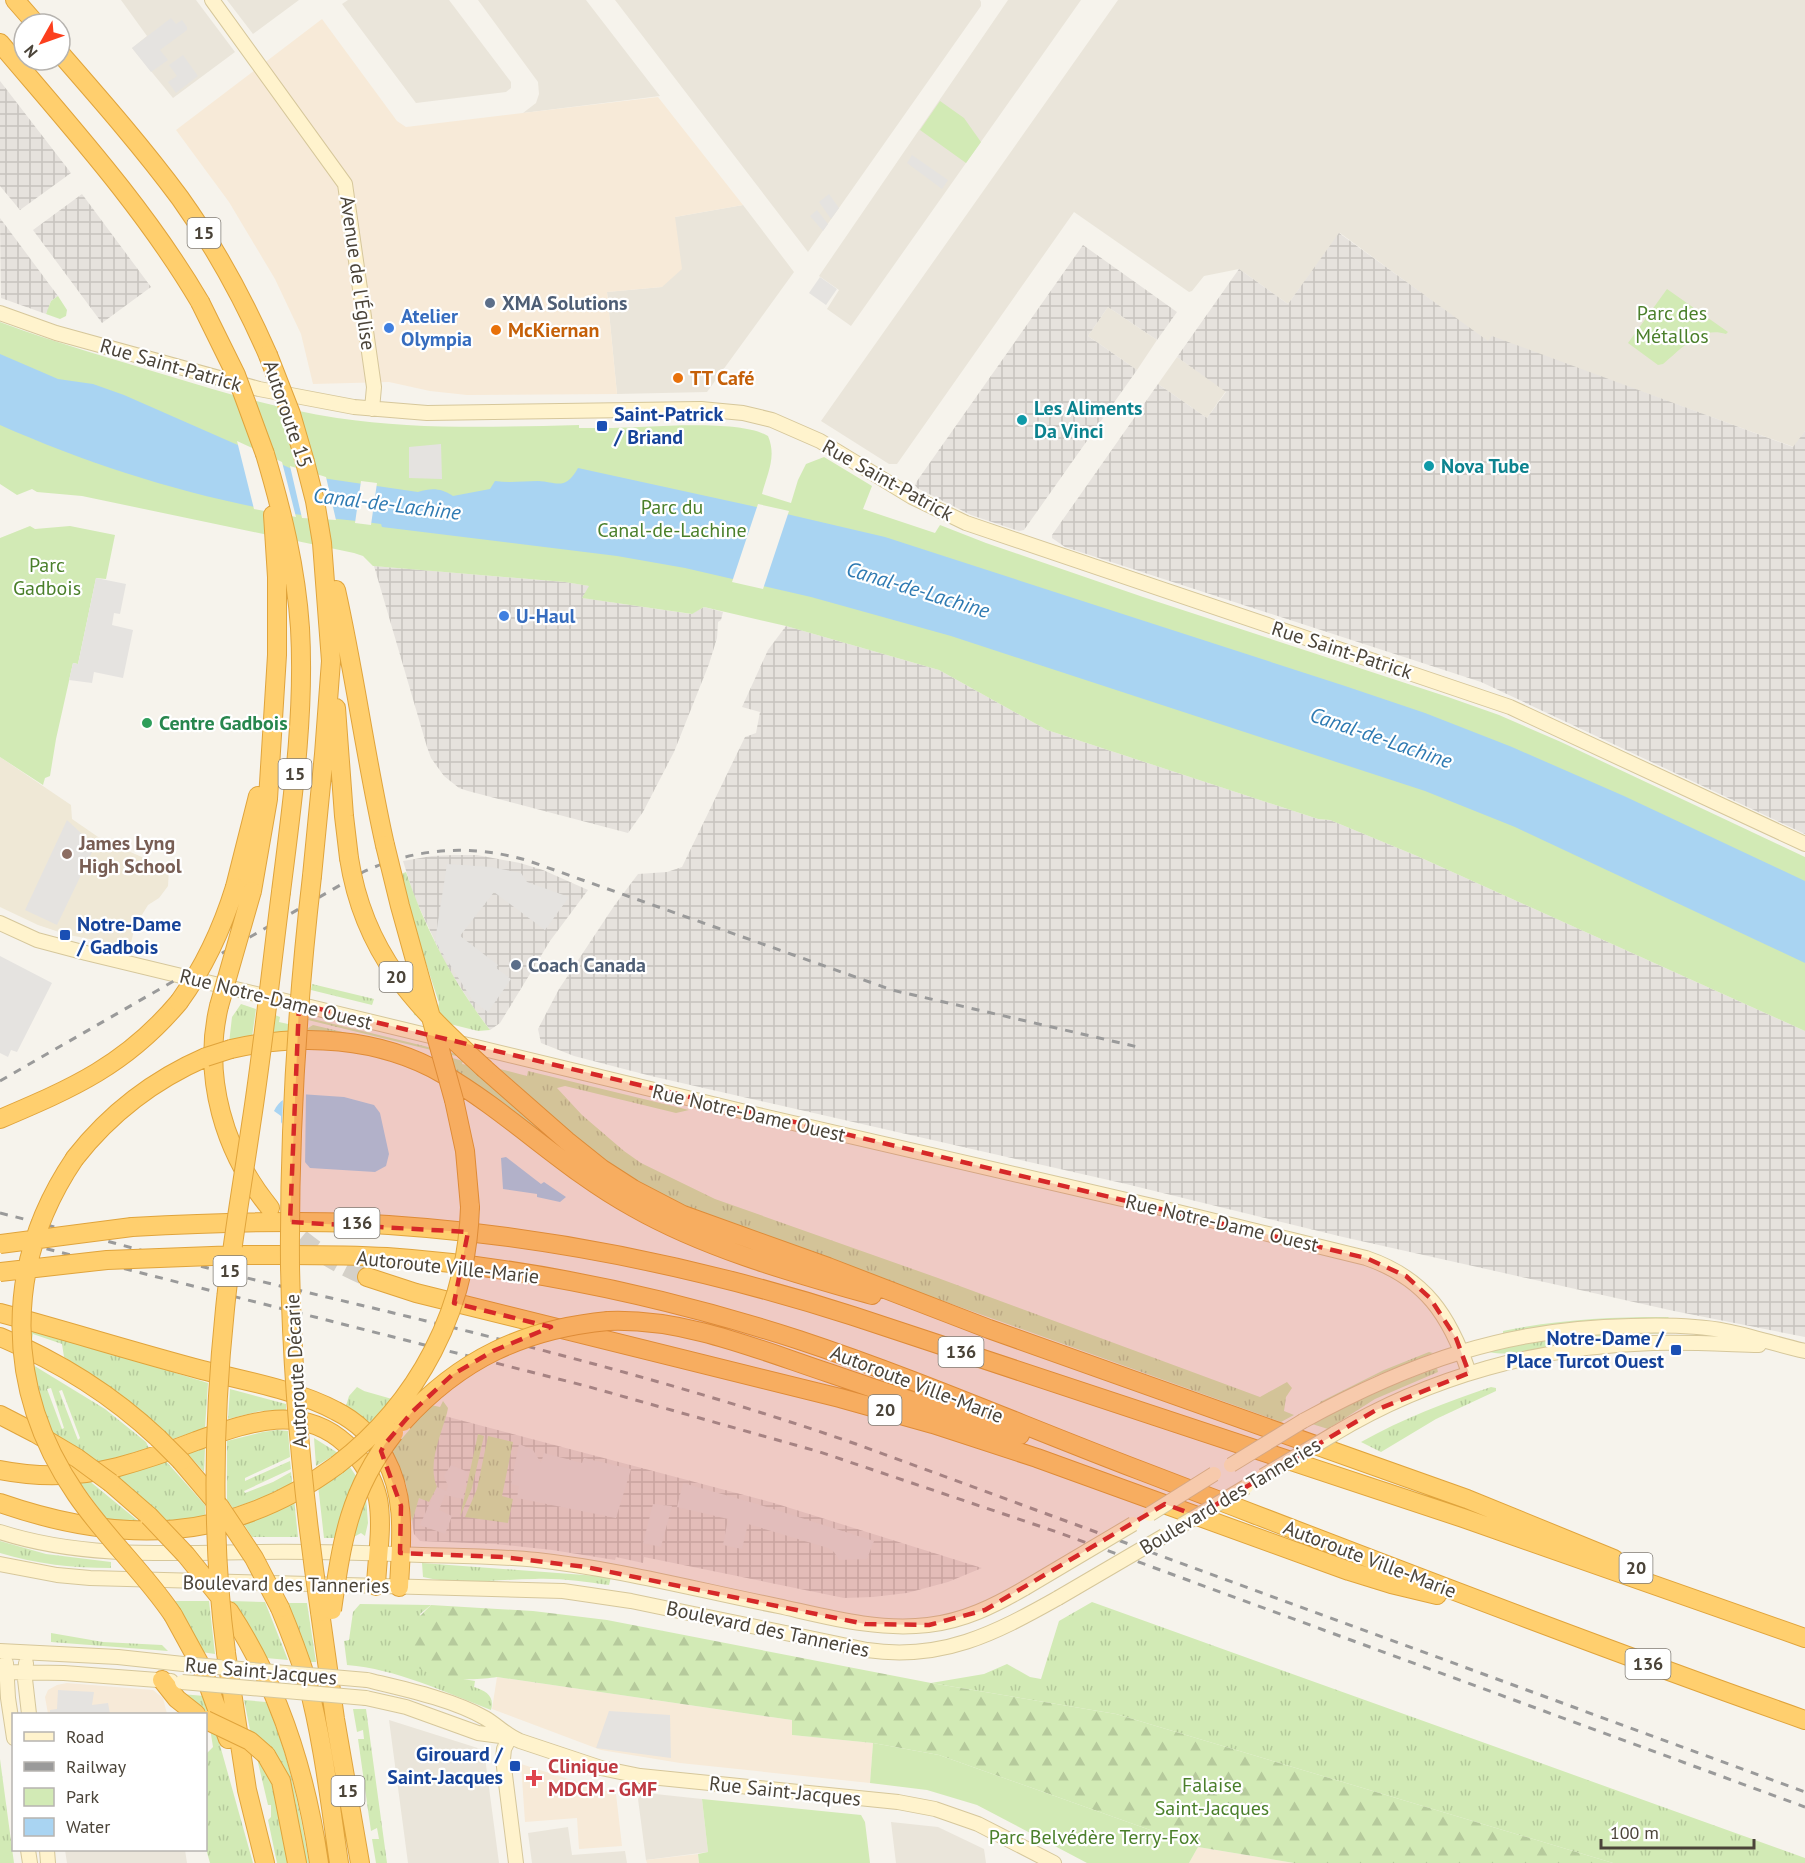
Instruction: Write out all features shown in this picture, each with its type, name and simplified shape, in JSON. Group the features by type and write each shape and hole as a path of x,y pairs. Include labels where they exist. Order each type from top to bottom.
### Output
{"highway":[{"path":"15,0 26,12"},
{"name":"Autoroute 15","path":"0,43 156,232 203,307 236,375 265,454"},
{"name":"Autoroute 15","path":"72,66 153,163 195,220 223,265 248,310 282,390 298,438 315,501 337,626 331,661 312,876"},
{"path":"265,454 274,532 278,626 268,800 244,889 219,1006 214,1036 214,1074 223,1123 232,1146 249,1180 270,1208"},
{"name":"15","path":"265,454 286,531 294,575 300,626 300,723 252,1122 228,1283 219,1373 215,1466 215,1538 219,1597 247,1790 265,1863"},
{"path":"0,1503 45,1518 129,1532 174,1530 221,1521 269,1505 310,1484 337,1465 361,1446 387,1419 417,1380 451,1310 460,1281 470,1207 465,1151 454,1100 385,845 337,626"},
{"name":"20","path":"331,661 340,742 344,816 354,884 366,920 392,971 430,1019 567,1141 602,1169 664,1206 705,1224 828,1267 989,1329 1467,1499 1805,1637"},
{"name":"Autoroute Décarie","path":"312,876 300,982 295,1065 290,1267 300,1445 310,1543 326,1611 326,1648 360,1863"},
{"path":"0,1119 72,1088 110,1065 158,1026 179,1002 211,951 226,916 244,889"},
{"path":"247,1790 202,1668 173,1615 71,1487 47,1444 30,1394 24,1360 21,1328 27,1265 47,1206 59,1182 75,1158 106,1122 139,1094 172,1073 206,1057 231,1049 276,1041 325,1040 359,1045 410,1059 426,1065 457,1083 604,1191 668,1225 708,1243 772,1265 989,1329"},
{"name":"Autoroute Ville-Marie","path":"0,1244 132,1227 268,1221 354,1223 495,1235 582,1248 703,1273 843,1313 1463,1518 1805,1637"},
{"name":"Autoroute Ville-Marie","path":"0,1272 107,1260 238,1255 359,1256 452,1264 536,1275 634,1295 726,1318 817,1346 1506,1611 1798,1717"},
{"name":"20","path":"367,1277 416,1293 830,1395 922,1421 1037,1458 1264,1541 1391,1584 1506,1611"},
{"path":"0,1313 123,1349 279,1390 338,1411 365,1432 379,1448 389,1466 400,1498 399,1587"},
{"path":"326,1611 351,1512 369,1471 398,1427 441,1384 461,1369 493,1351 550,1329 608,1321 661,1323 709,1334 940,1411 1137,1470"},
{"path":"0,1337 37,1353 84,1380 128,1412 158,1438 220,1507 254,1558 280,1608 300,1660 311,1698 339,1863"},
{"path":"0,1415 77,1458 111,1483 149,1516 196,1567 230,1611 266,1674 287,1727 308,1799 319,1863"},
{"path":"0,1470 42,1476 93,1472 161,1454 255,1422 275,1419 295,1420 315,1425 333,1434 349,1447 371,1477 377,1498 380,1526 376,1586"},
{"path":"162,1680 177,1699 195,1713"},
{"path":"207,1720 250,1741 266,1755 281,1781 297,1863"}],"main road":[{"name":"Avenue de l'Église","path":"212,0 345,184 374,387 372,409"},
{"name":"Rue Saint-Patrick","path":"0,313 56,333 259,390 322,403 440,413 701,409 743,413 764,418 820,441 912,497 966,523 1510,707 1805,844"},
{"name":"Rue Notre-Dame Ouest","path":"0,923 32,939 77,951 776,1120 1174,1211 1366,1258 1397,1270 1423,1290 1443,1315 1469,1373"},
{"path":"1461,1351 1531,1335 1591,1327 1643,1325 1727,1331 1805,1351"},
{"path":"1469,1373 1547,1354 1615,1345 1689,1343 1782,1346"},
{"name":"Boulevard des Tanneries","path":"0,1532 45,1545 107,1552 400,1553 503,1557 586,1567 843,1620 890,1626 929,1625 957,1620 985,1610 1150,1514 1303,1420 1380,1382 1437,1358 1461,1351"},
{"name":"Boulevard des Tanneries","path":"0,1563 21,1569 72,1577 532,1589 588,1593 857,1648 897,1653 926,1652 973,1641 1009,1625 1383,1406 1469,1373"},
{"path":"3,1651 3,1672 12,1726"},
{"name":"Rue Saint-Jacques","path":"3,1651 124,1657 367,1680 453,1705 484,1718 510,1737"},
{"path":"26,1652 25,1672 29,1713"},
{"name":"Rue Saint-Jacques","path":"3,1672 162,1680 366,1698 420,1711 478,1732 510,1737 629,1775 898,1802 935,1809 978,1824 1054,1863"},
{"path":"510,1737 504,1749 503,1759 516,1863"}],"highlighted area":[{"path":"299,1004 1366,1258 1406,1276 1430,1298 1456,1338 1469,1373 1376,1410 1197,1516 1165,1504 985,1610 929,1625 865,1624 586,1567 503,1557 400,1553 401,1506 381,1451 385,1444 413,1411 452,1375 493,1351 551,1327 454,1303 468,1232 290,1222"}],"shaded area":[{"path":"121,0 196,0 235,52 173,98 132,48 147,36"},
{"path":"227,0 299,0 253,34"},
{"path":"348,0 449,0 511,82 511,88 506,92 416,103 342,4"},
{"path":"478,0 586,0 660,96 523,113 536,103 539,94 538,82"},
{"path":"615,0 980,0 981,6 808,252"},
{"path":"1008,0 1081,0 851,326 827,309 839,290 819,276"},
{"path":"1118,0 1805,0 1805,431 1794,447 1492,337 1488,342 1340,233 1288,304 1239,269 1204,276 1189,292 1074,212 897,464 889,464 821,421"},
{"path":"171,18 176,24 182,20 187,30 160,50 168,60 151,72 132,48"},
{"path":"322,19 397,121 406,127 658,97 743,205 675,217 682,269 662,287 607,292 617,394 467,395 430,391 389,382 313,384 301,334 275,279 229,202 176,130"},
{"path":"183,55 198,76 176,93 168,82 177,76 169,65"},
{"path":"0,81 71,173 20,210 0,186"},
{"path":"912,155 948,180 942,189 907,163"},
{"path":"82,194 151,287 102,323 33,230"},
{"path":"829,194 839,208 831,219 819,202"},
{"path":"743,205 794,272 707,392 617,394 607,292 662,287 675,217"},
{"path":"817,210 828,224 823,231 810,216"},
{"path":"0,218 58,296 51,301 46,314 1,298"},
{"path":"1339,233 1488,341 1492,336 1793,447 1805,431 1805,834 1481,682 1065,547 1052,538 1158,384 1207,418 1226,392 1177,357 1239,269 1288,304"},
{"path":"1083,245 1177,312 1157,340 1108,307 1088,336 1137,370 1024,530 1019,531 971,515 917,488 915,485 917,481"},
{"path":"820,277 837,289 826,305 809,293"},
{"path":"1108,307 1157,340 1137,370 1088,336"},
{"path":"1177,357 1226,391 1207,418 1158,384"},
{"path":"441,444 442,479 409,478 409,447"},
{"path":"374,566 565,582 590,586 583,598 691,614 704,607 723,612 718,622 717,638 709,664 674,752 643,812 628,833 468,791 459,788 444,776 431,758 427,747"},
{"path":"96,578 126,584 120,614 114,613 112,625 133,630 123,678 94,672 92,683 69,680 73,663 78,664"},
{"path":"786,626 939,670 1047,730 1318,819 1330,820 1417,856 1805,1031 1805,1337 1674,1311 1343,1237 1126,1184 651,1076 574,1056 541,1043 538,1029 559,989 638,874 667,872 682,867 745,737 756,733 760,712 742,707 768,650"},
{"name":"James Lyng High School","path":"0,757 71,805 72,819 101,839 169,869 168,886 159,898 148,905 135,926 130,947 69,935 69,931 62,930 62,933 38,925 0,907"},
{"path":"67,820 95,846 57,925 25,910"},
{"path":"454,855 477,855 520,863 543,870 588,890 550,941 500,1023 490,1030 445,963 414,896 403,861"},
{"path":"447,864 491,867 521,873 527,882 569,897 545,930 494,892 460,936 498,965 496,968 511,979 488,1012 473,1001 435,941"},
{"path":"0,956 52,983 17,1052 11,1050 8,1057 0,1053"},
{"path":"441,1415 774,1503 982,1568 948,1582 907,1593 844,1598 644,1557 643,1563 616,1557 615,1560 495,1544 420,1541 414,1534 412,1522"},
{"path":"519,1444 533,1450 541,1463 544,1453 582,1463 584,1458 631,1469 616,1518 517,1498 519,1486 511,1484"},
{"path":"451,1465 468,1472 463,1499 445,1495 439,1510 452,1516 445,1534 420,1525 437,1487 446,1491 448,1486 444,1476"},
{"path":"683,1483 874,1541 867,1559 839,1560 828,1548 748,1524 742,1549 723,1545 728,1519 677,1507"},
{"path":"653,1504 672,1506 661,1547 643,1543"},
{"path":"497,1677 792,1720 792,1735 873,1743 870,1783 680,1763 601,1750 492,1709"},
{"path":"67,1683 153,1690 163,1698 167,1713 48,1713 45,1697 48,1690"},
{"path":"58,1690 94,1692 92,1705 108,1703 110,1713 50,1713 50,1710 57,1709"},
{"path":"609,1711 670,1715 671,1758 596,1748"},
{"path":"389,1720 484,1750 499,1863 408,1863"},
{"path":"521,1764 616,1794 622,1846 579,1849 577,1818 525,1822"},
{"path":"646,1793 702,1799 708,1852 646,1860 638,1799"},
{"path":"891,1822 938,1827 984,1849 986,1863 896,1863"},
{"path":"568,1827 572,1855 625,1851 627,1863 532,1863 528,1833"},
{"path":"1198,1847 1294,1863 1189,1863"},
{"path":"65,1851 185,1851 187,1863 67,1863"},
{"path":"698,1854 699,1863 647,1863 646,1860"}],"green space":[{"path":"940,101 964,118 981,142 966,163 920,130"},
{"name":"Parc des Métallos","path":"1667,289 1728,332 1726,334 1707,333 1699,336 1663,364 1658,365 1628,343"},
{"path":"58,296 67,310 66,316 60,319 46,314 51,301"},
{"name":"Parc du Canal-de-Lachine","path":"0,322 63,344 210,388 273,405 337,418 427,426 579,425 579,428 595,428 596,431 605,428 666,426 736,427 754,430 768,436 772,451 762,494 791,503 806,464 824,457 872,486 863,509 935,533 940,525 1143,597 1499,715 1805,857 1805,1031 1417,856 1330,820 1318,819 1047,730 939,670 786,626 704,607 692,614 582,598 589,586 565,582 373,566 363,556 354,553 82,496 37,492 32,489 17,495 0,484"},
{"name":"Parc Gadbois","path":"30,526 35,529 70,526 115,535 106,579 96,578 78,664 73,663 50,776 45,778 43,785 0,757 0,538"},
{"path":"406,872 441,954 464,993 490,1030 478,1031 414,1015 413,1009 436,1015 439,1003 411,917 401,874"},
{"path":"312,984 374,999 372,1005 311,990"},
{"path":"241,1004 256,1009 252,1037 229,1043 232,1017"},
{"path":"275,1015 280,1017 279,1022 288,1024 288,1033 272,1034"},
{"path":"309,1018 457,1054 456,1056 308,1020"},
{"path":"313,1025 364,1037 308,1032 308,1028"},
{"path":"449,1057 468,1065 569,1155 453,1070"},
{"path":"500,1069 527,1076 528,1071 689,1110 676,1113 565,1086 557,1088 582,1115 641,1163 715,1199 938,1278 1260,1397 1287,1382 1292,1388 1286,1397 1284,1411 1294,1415 1281,1422 698,1212 654,1191 613,1165 569,1131"},
{"path":"1668,1317 1670,1319 1586,1321 1503,1334 1503,1331 1562,1322"},
{"path":"30,1328 208,1383 205,1428 173,1439 124,1397 64,1357 62,1344 33,1334 32,1340"},
{"path":"1609,1332 1668,1333 1587,1338 1511,1353 1489,1352 1488,1350 1531,1341"},
{"path":"1429,1352 1433,1353 1373,1377 1320,1404 1384,1370"},
{"path":"33,1365 105,1409 146,1442 149,1448 98,1463 52,1433 41,1401","holes":["51,1388 64,1428 62,1429 47,1389","62,1390 80,1438 78,1440 59,1391"]},
{"path":"1437,1368 1438,1372 1375,1399 1328,1429 1312,1424 1363,1396"},
{"path":"357,1387 392,1399 370,1425 346,1406 349,1396"},
{"path":"1491,1387 1496,1388 1496,1391 1436,1419 1381,1452 1361,1442 1424,1412"},
{"path":"230,1389 286,1404 286,1410 260,1411 228,1419"},
{"path":"443,1401 448,1408 434,1459 434,1478 437,1487 429,1502 419,1498 412,1522 406,1484 391,1451 431,1405 440,1407"},
{"path":"277,1430 288,1431 290,1457 245,1478 245,1481 290,1461 291,1469 244,1491 245,1493 273,1482 291,1472 292,1483 259,1499 233,1508 227,1500 227,1441"},
{"path":"478,1434 484,1436 472,1488 460,1517"},
{"path":"488,1436 513,1442 502,1496 513,1499 508,1523 465,1517 477,1489"},
{"path":"314,1438 338,1453 316,1466"},
{"path":"205,1448 204,1472 187,1453"},
{"path":"164,1459 205,1505 205,1516 167,1521 117,1477 116,1473"},
{"path":"348,1464 358,1479 336,1538 324,1538 318,1485"},
{"path":"87,1479 137,1520 137,1523 108,1521 78,1480"},
{"path":"366,1498 368,1523 365,1536 361,1533 352,1538"},
{"path":"294,1499 298,1537 252,1537 242,1521"},
{"path":"0,1541 46,1554 111,1562 111,1568 55,1565 14,1557 0,1553"},
{"path":"422,1563 611,1577 609,1585 544,1579 437,1580 423,1577"},
{"path":"170,1601 209,1601 215,1654 201,1652"},
{"path":"232,1601 265,1602 288,1660 266,1658"},
{"path":"1092,1602 1805,1858 1805,1863 1613,1863 1116,1714 931,1683 984,1674 1007,1664 1030,1677 1041,1679 1059,1621"},
{"path":"288,1603 307,1603 316,1662 310,1662"},
{"path":"360,1604 431,1605 420,1614 434,1674 475,1681 474,1687 486,1692 491,1698 491,1710 402,1676 347,1665 344,1641 349,1640 353,1612"},
{"name":"Falaise Saint-Jacques","path":"431,1605 533,1611 607,1620 931,1683 1116,1714 1613,1863 1294,1863 1198,1847 939,1755 873,1743 792,1735 792,1720 497,1677 463,1679 437,1676 425,1672 409,1658 411,1639 418,1618"},
{"path":"51,1633 103,1642 162,1645 168,1651 51,1642"},
{"path":"182,1694 204,1696 210,1715"},
{"path":"244,1700 266,1702 274,1721 292,1781 309,1863 302,1863 289,1790 251,1735"},
{"path":"353,1709 366,1709 387,1863 376,1863 372,1839 379,1839 377,1828 371,1831 358,1739 364,1739 363,1730 357,1732"},
{"path":"210,1728 216,1731 253,1863 210,1863 207,1851 207,1753 213,1747"},
{"name":"Parc Belvédère Terry-Fox","path":"873,1743 939,1755 1198,1847 1189,1863 1087,1863 977,1805 927,1790 870,1783"},
{"path":"256,1754 271,1774 290,1863 277,1863 268,1820 271,1817 271,1805 268,1805"},
{"path":"0,1759 14,1863 0,1863"},
{"path":"702,1799 861,1815 865,1822 870,1863 699,1863 698,1854 708,1852"}],"water":[{"name":"Canal-de-Lachine","path":"0,354 58,379 93,384 124,395 308,476 418,492 444,491 453,496 490,489 495,481 538,481 560,484 569,480 578,468 885,537 1345,686 1425,713 1512,747 1624,796 1805,881 1805,963 1515,827 1425,791 951,636 811,597 685,568 617,556 294,514 182,490 108,467 0,425"},
{"path":"300,1094 344,1097 374,1105 380,1113 389,1154 386,1166 375,1172 310,1168 299,1155 281,1122 281,1116 274,1111 284,1099"},
{"path":"506,1157 541,1184 544,1182 566,1197 560,1202 537,1197 537,1194 503,1189 501,1158"}],"pier":[{"path":"237,441 282,462 296,517 254,509"},
{"path":"290,466 326,477 336,520 302,518"},
{"path":"361,481 377,483 371,525 355,523"},
{"path":"758,504 789,511 763,589 732,582"},
{"path":"306,1091 305,1168 282,1131 283,1096"}],"tunnel":[{"path":"281,1220 321,1253 367,1277"}],"railway":[{"path":"0,1081 363,872 404,857 466,850 529,861 892,990 1138,1047"},
{"path":"0,1213 241,1277 568,1357 785,1420 1805,1792"},
{"path":"0,1237 586,1386 820,1452 1057,1532 1805,1807"}],"place":[{"name":"XMA Solutions","path":"490,303"},
{"name":"Atelier Olympia","path":"389,328"},
{"name":"McKiernan","path":"496,330"},
{"name":"TT Café","path":"678,378"},
{"name":"Les Aliments Da Vinci","path":"1022,420"},
{"name":"Saint-Patrick / Briand","path":"602,426"},
{"name":"Nova Tube","path":"1429,466"},
{"name":"U-Haul","path":"504,616"},
{"name":"Centre Gadbois","path":"147,723"},
{"name":"James Lyng High School","path":"67,854"},
{"name":"Notre-Dame / Gadbois","path":"65,935"},
{"name":"Coach Canada","path":"516,965"},
{"name":"Notre-Dame / Place Turcot Ouest","path":"1676,1350"},
{"name":"Girouard / Saint-Jacques","path":"515,1766"},
{"name":"Clinique MDCM - GMF","path":"534,1778"}]}
